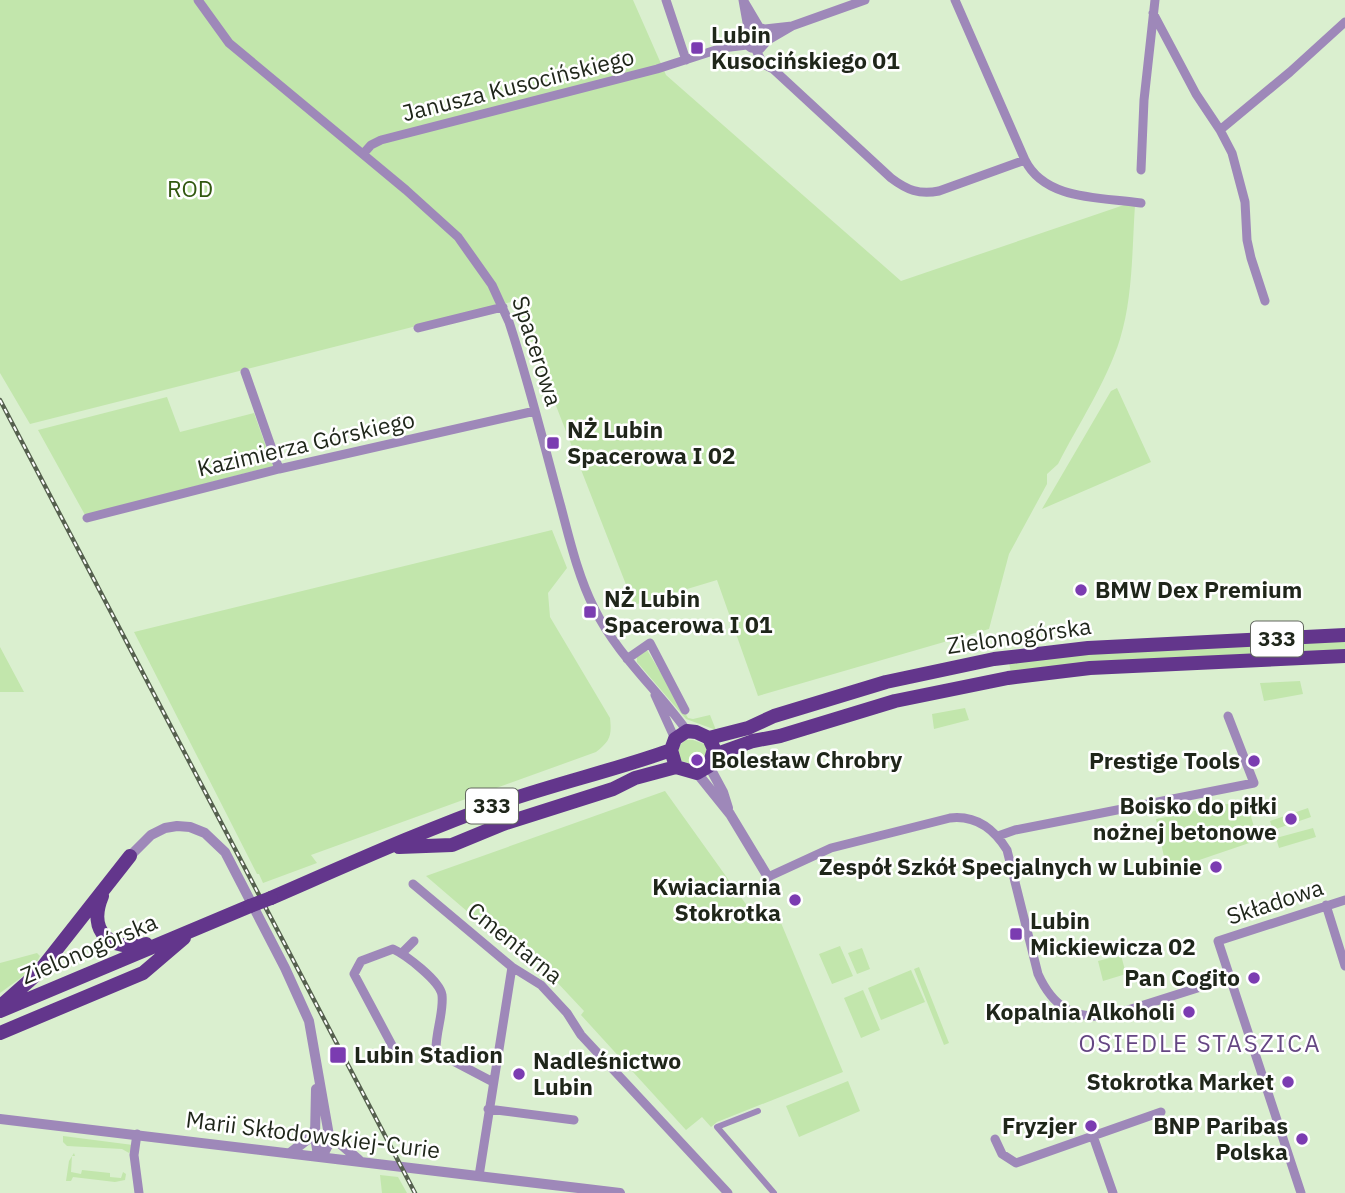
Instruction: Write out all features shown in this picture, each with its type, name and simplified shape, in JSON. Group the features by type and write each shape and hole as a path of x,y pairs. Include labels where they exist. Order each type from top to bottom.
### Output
{"main road":[{"name":"Zielonogórska","path":"709,738 748,728 774,716 886,682 993,659 1088,648 1345,635"},
{"name":"Zielonogórska","path":"707,765 753,741 780,736 886,703 1009,677 1084,669 1345,656"},
{"path":"693,731 709,738 714,749 707,765 676,766 678,740 693,731"},
{"name":"Zielonogórska","path":"0,1008 509,800 605,769 629,765 678,740"},
{"name":"Zielonogórska","path":"391,848 452,845 510,821 676,766"},
{"path":"0,1008 37,974 130,856"},
{"path":"105,889 96,918 100,930 109,940 124,946 136,946 175,937"},
{"name":"Zielonogórska","path":"2,1034 143,974 195,928"}],"street":[{"name":"Spacerowa","path":"198,0 229,43 458,237 492,285 517,345 585,587 605,628 627,659 668,704 678,740"},
{"path":"666,0 687,60"},
{"path":"756,37 865,0"},
{"path":"1141,170 1144,100 1155,0"},
{"path":"744,1 756,37 773,69 891,178 911,191 939,191 1025,160"},
{"path":"955,1 1025,160 1039,180 1049,187 1081,195 1140,203"},
{"path":"1153,13 1196,94 1232,153 1245,202 1247,240 1265,301"},
{"path":"1220,130 1345,22"},
{"name":"Janusza Kusocińskiego","path":"363,154 381,140 687,60 756,37"},
{"path":"418,328 503,307"},
{"path":"245,372 279,469"},
{"name":"Kazimierza Górskiego","path":"87,518 279,469 535,411"},
{"path":"627,659 650,643 685,710"},
{"name":"Spacerowa","path":"653,690 678,740"},
{"path":"998,836 1015,830 1254,783 1228,716"},
{"path":"707,765 730,814 768,877 831,848 950,818 977,821 998,836 1007,850 1038,974 1058,1004 1073,1013 1092,1018 1109,1016 1229,978 1301,1193"},
{"path":"130,856 151,835 172,827 198,830 221,847 243,885 306,1012 330,1135 328,1148 318,1156"},
{"name":"Cmentarna","path":"412,884 512,967 541,985 567,1013 581,1035 728,1193"},
{"name":"Składowa","path":"1229,978 1217,941 1345,900"},
{"path":"1326,905 1345,966"},
{"path":"402,953 414,941"},
{"path":"394,1049 354,974 360,961 393,949 402,953 438,985 442,995 436,1052 493,1082"},
{"path":"479,1176 512,967"},
{"path":"316,1072 315,1128 318,1156"},
{"path":"488,1109 574,1120"},
{"path":"758,1111 716,1127 774,1193"},
{"path":"995,1139 1002,1154 1016,1163 1161,1112"},
{"name":"Marii Skłodowskiej-Curie","path":"0,1119 479,1176 540,1188 620,1193"},
{"path":"290,1153 308,1140 315,1128"},
{"path":"137,1134 134,1156 139,1193"},
{"path":"330,1135 363,1162"},
{"path":"1093,1136 1113,1193"}],"green space":[{"name":"ROD","path":"0,0 633,0 666,75 901,281 1124,205 1135,205 1130,290 1120,339 1100,387 1058,464 1047,474 1047,484 1009,554 989,629 758,696 717,580 634,605 515,301 30,424 0,373"},
{"path":"1117,388 1151,462 1042,509 1111,391"},
{"path":"167,397 180,432 254,413 273,466 85,515 38,430"},
{"path":"552,530 567,568 548,593 550,617 610,718 610,734 604,745 596,752 311,855 317,863 263,883 134,632"},
{"path":"1345,641 1345,655 1011,674 1009,662 1051,656"},
{"path":"0,647 24,692 0,692"},
{"path":"647,650 688,718 710,715 716,730 686,719 637,662 637,656"},
{"path":"1300,681 1303,694 1264,701 1260,683"},
{"path":"965,708 969,720 934,729 932,714"},
{"path":"686,740 707,745 706,760 694,765 679,760 678,749"},
{"path":"665,791 748,907 750,924 779,918 843,1072 717,1122 711,1127 702,1117 686,1130 581,1015 584,1011 523,946 518,951 504,943 426,876"},
{"path":"1246,800 1258,840 1167,871 1156,819"},
{"name":"Boisko do piłki nożnej betonowe","path":"1308,808 1311,817 1273,830 1270,821"},
{"path":"1313,828 1316,837 1279,848 1276,838"},
{"path":"840,946 853,976 832,984 819,954"},
{"path":"862,948 870,969 857,974 848,953"},
{"path":"37,953 40,956 33,969 0,993 0,963"},
{"path":"1121,955 1126,974 1103,981 1098,961"},
{"path":"919,967 949,1043 944,1045 914,969"},
{"path":"911,970 925,1002 881,1020 868,988"},
{"path":"863,990 880,1030 861,1038 844,998"},
{"path":"848,1081 860,1111 799,1137 786,1106"},
{"path":"63,1136 133,1145 129,1153 122,1149 67,1146 63,1142"},
{"path":"72,1156 71,1172 81,1174 82,1170 110,1173 110,1177 121,1178 123,1172 126,1174 125,1180 115,1182 73,1177 71,1181 66,1181"},
{"path":"380,1175 398,1177 407,1193 382,1193"}],"railway":[{"path":"0,400 415,1193"}],"place":[{"name":"Lubin Kusocińskiego 01","path":"697,48"},
{"name":"NŻ Lubin Spacerowa I 02","path":"553,443"},
{"name":"BMW Dex Premium","path":"1081,590"},
{"name":"NŻ Lubin Spacerowa I 01","path":"590,612"},
{"name":"Bolesław Chrobry","path":"697,760"},
{"name":"Prestige Tools","path":"1254,761"},
{"name":"Boisko do piłki nożnej betonowe","path":"1291,819"},
{"name":"Zespół Szkół Specjalnych w Lubinie","path":"1216,867"},
{"name":"Kwiaciarnia Stokrotka","path":"795,900"},
{"name":"Lubin Mickiewicza 02","path":"1016,934"},
{"name":"Pan Cogito","path":"1254,978"},
{"name":"Kopalnia Alkoholi","path":"1189,1012"},
{"name":"Lubin Stadion","path":"338,1055"},
{"name":"Nadleśnictwo Lubin","path":"519,1074"},
{"name":"Stokrotka Market","path":"1288,1082"},
{"name":"Fryzjer","path":"1091,1126"},
{"name":"BNP Paribas Polska","path":"1302,1139"}],"district":[{"name":"OSIEDLE STASZICA","path":"1200,1044"}]}
